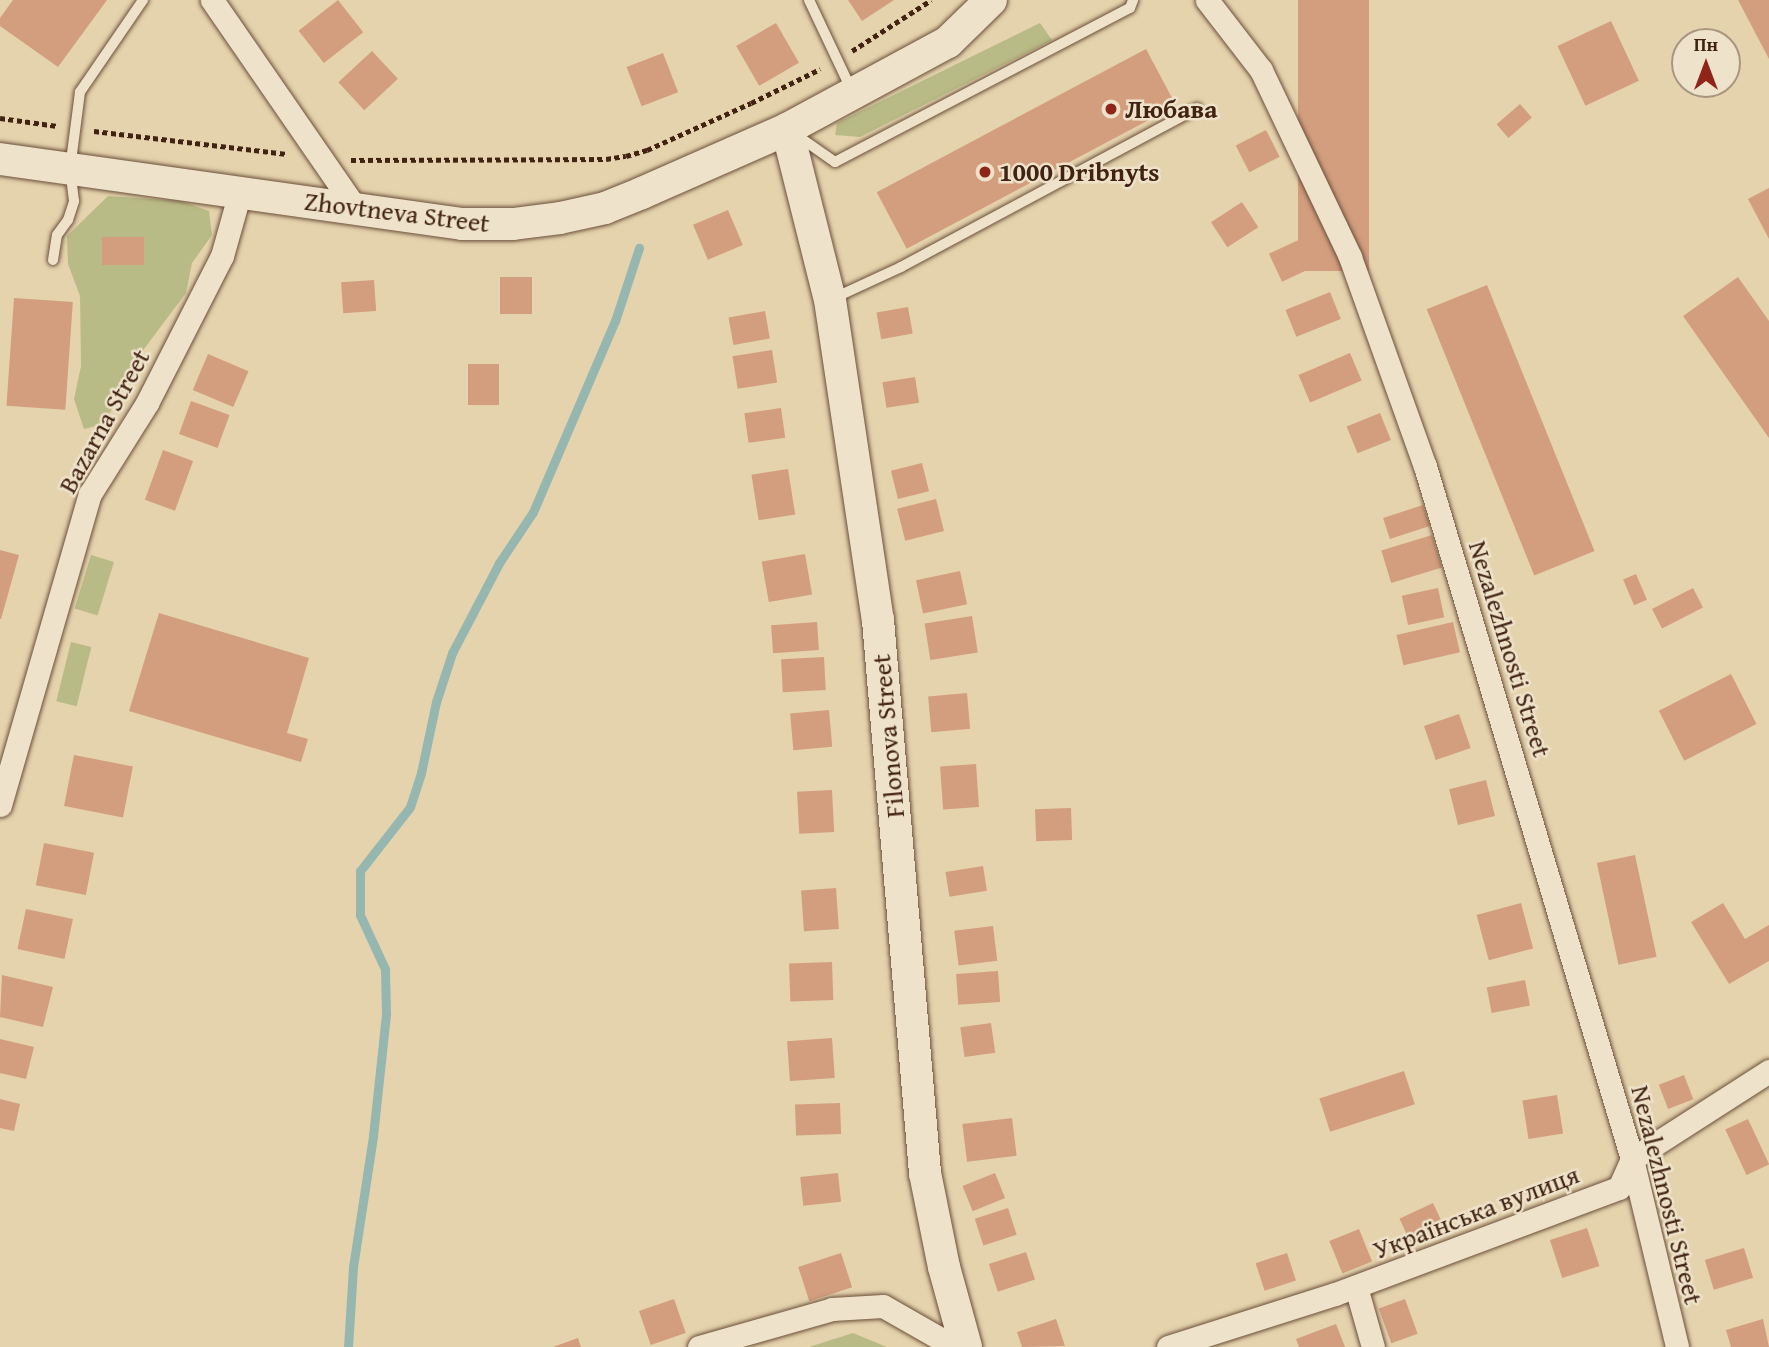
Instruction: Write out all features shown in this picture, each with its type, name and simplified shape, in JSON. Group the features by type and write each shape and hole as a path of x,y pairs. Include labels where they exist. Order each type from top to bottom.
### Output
{"street":[{"path":"212,0 356,209"},
{"name":"Zhovtneva Street","path":"0,159 462,224 513,224 560,218 605,208 787,129 948,42 991,0"},
{"name":"Nezalezhnosti Street","path":"1207,0 1261,70 1350,257 1434,492 1632,1159 1677,1347"},
{"name":"Filonova Street","path":"787,129 830,300 878,620 925,1173 944,1267 966,1347"},
{"name":"Bazarna Street","path":"0,805 90,494 147,403 222,256 240,192"},
{"name":"Українська вулиця","path":"1168,1347 1356,1287 1619,1188 1632,1159 1769,1071"},
{"path":"1356,1287 1373,1347"},
{"path":"699,1347 832,1309 883,1306 955,1347"}],"lane":[{"path":"53,260 57,235 68,220 74,201 71,169 80,92 143,0"},
{"path":"809,0 853,93"},
{"path":"787,129 835,162 1130,8 1133,0"},
{"path":"830,300 901,267 1197,108"}],"path":[{"path":"0,118 323,159 578,159 626,156 647,150 751,103 837,60 931,0"}],"green space":[{"path":"1040,23 1052,40 860,137 835,135 837,123"},
{"path":"108,196 181,201 209,211 212,235 192,263 186,293 144,349 104,424 84,429 74,399 81,366 80,296 68,264 67,236"},
{"path":"91,555 114,562 98,616 75,609"},
{"path":"71,642 91,647 77,706 56,701"},
{"path":"853,1333 887,1347 809,1347"}],"building":[{"path":"13,0 107,0 58,67 0,26 0,18"},
{"path":"338,0 363,32 324,63 299,31"},
{"path":"848,0 894,0 862,21"},
{"path":"1298,0 1369,0 1369,271 1298,271"},
{"path":"1738,0 1769,0 1769,59"},
{"path":"1611,21 1639,81 1585,106 1558,46"},
{"path":"776,23 799,63 759,86 736,46"},
{"path":"1146,49 1176,106 907,249 877,192"},
{"path":"372,51 398,79 364,110 338,82"},
{"path":"663,53 678,92 642,106 627,67"},
{"path":"1520,104 1532,118 1508,138 1497,124"},
{"path":"1266,130 1280,157 1249,172 1236,145"},
{"path":"1769,188 1769,239 1748,199"},
{"path":"1242,202 1258,227 1227,247 1211,222"},
{"path":"728,210 743,245 708,260 693,225"},
{"path":"1307,236 1320,264 1282,282 1269,254"},
{"path":"102,237 144,237 144,265 102,265"},
{"path":"500,277 532,277 532,314 500,314"},
{"path":"1738,277 1769,321 1769,438 1683,316"},
{"path":"374,280 376,311 343,313 341,282"},
{"path":"1487,285 1595,551 1534,575 1427,309"},
{"path":"1330,292 1341,319 1296,337 1285,310"},
{"path":"14,298 73,302 65,410 6,406"},
{"path":"908,307 913,334 881,339 876,313"},
{"path":"765,311 770,339 733,345 729,317"},
{"path":"772,350 777,383 738,389 732,356"},
{"path":"1350,353 1362,381 1310,402 1298,375"},
{"path":"208,354 249,371 233,407 193,390"},
{"path":"468,364 499,364 499,405 468,405"},
{"path":"915,377 919,403 886,408 882,382"},
{"path":"191,401 230,415 218,448 179,434"},
{"path":"781,408 785,438 749,443 744,413"},
{"path":"1380,413 1391,440 1357,453 1347,426"},
{"path":"163,450 193,461 175,511 145,500"},
{"path":"922,463 929,491 898,499 891,471"},
{"path":"788,469 795,514 759,520 751,475"},
{"path":"936,499 944,531 905,541 897,509"},
{"path":"1423,505 1430,526 1390,539 1383,518"},
{"path":"1432,535 1442,568 1391,583 1381,550"},
{"path":"0,550 19,555 1,619 0,619"},
{"path":"805,554 812,594 769,602 762,562"},
{"path":"960,571 967,604 923,614 916,580"},
{"path":"1636,574 1647,600 1634,605 1623,579"},
{"path":"1438,588 1444,617 1408,625 1402,596"},
{"path":"1693,588 1703,608 1662,628 1652,609"},
{"path":"159,613 309,658 287,733 308,739 301,762 129,711"},
{"path":"972,616 978,653 930,660 925,624"},
{"path":"817,622 819,650 773,653 771,625"},
{"path":"1453,622 1460,652 1403,665 1396,635"},
{"path":"824,657 826,690 783,692 781,659"},
{"path":"1731,674 1756,724 1684,761 1659,711"},
{"path":"967,693 970,729 931,732 928,696"},
{"path":"829,710 832,747 793,750 790,713"},
{"path":"1459,714 1471,748 1436,760 1424,726"},
{"path":"74,755 133,766 123,817 64,806"},
{"path":"976,764 979,807 943,809 940,767"},
{"path":"1486,780 1495,816 1458,825 1449,789"},
{"path":"832,790 834,832 799,834 797,792"},
{"path":"1071,808 1072,840 1036,841 1035,809"},
{"path":"44,843 94,853 86,895 36,885"},
{"path":"1635,855 1657,957 1618,965 1597,863"},
{"path":"983,866 987,891 949,897 945,872"},
{"path":"836,888 839,929 804,931 801,890"},
{"path":"1521,903 1533,948 1489,960 1477,915"},
{"path":"1723,903 1745,939 1769,925 1769,961 1729,984 1691,922"},
{"path":"26,909 73,919 64,959 17,949"},
{"path":"993,926 997,961 959,965 954,931"},
{"path":"832,962 833,1000 790,1001 789,964"},
{"path":"998,971 1000,1002 958,1005 956,974"},
{"path":"2,975 53,987 43,1027 0,1017"},
{"path":"1525,980 1530,1006 1492,1013 1487,987"},
{"path":"991,1023 995,1053 964,1057 960,1027"},
{"path":"832,1038 835,1078 790,1081 787,1041"},
{"path":"0,1039 34,1047 26,1079 0,1073"},
{"path":"1404,1071 1415,1104 1330,1132 1319,1099"},
{"path":"1684,1075 1693,1099 1668,1109 1659,1085"},
{"path":"1557,1095 1563,1134 1529,1139 1522,1100"},
{"path":"0,1099 20,1104 14,1131 0,1128"},
{"path":"840,1103 841,1134 796,1136 795,1105"},
{"path":"1012,1118 1017,1156 967,1162 962,1124"},
{"path":"1748,1119 1769,1164 1746,1175 1725,1130"},
{"path":"838,1173 841,1202 803,1206 800,1177"},
{"path":"995,1173 1005,1198 973,1211 963,1186"},
{"path":"1433,1203 1445,1229 1412,1245 1399,1219"},
{"path":"1008,1208 1017,1235 983,1245 975,1219"},
{"path":"1587,1228 1599,1266 1562,1278 1550,1240"},
{"path":"1359,1229 1372,1261 1342,1273 1329,1241"},
{"path":"1744,1248 1753,1278 1714,1290 1705,1260"},
{"path":"1026,1252 1035,1280 998,1292 989,1264"},
{"path":"841,1253 852,1287 809,1301 798,1267"},
{"path":"1287,1253 1296,1281 1265,1291 1256,1263"},
{"path":"674,1299 686,1333 651,1345 639,1311"},
{"path":"1405,1299 1418,1334 1391,1343 1379,1309"},
{"path":"1056,1319 1065,1346 1022,1347 1017,1332"},
{"path":"1763,1319 1769,1347 1731,1347 1726,1330"},
{"path":"1336,1324 1345,1347 1299,1347 1296,1339"},
{"path":"578,1338 581,1347 553,1347"}],"waterway":[{"path":"348,1347 353,1267 373,1136 386,1014 385,969 360,915 360,871 410,807 421,773 436,702 452,653 499,563 533,512 615,321 639,248"}],"place":[{"name":"Любава","path":"1111,109"},
{"name":"1000 Dribnyts","path":"985,172"}]}
